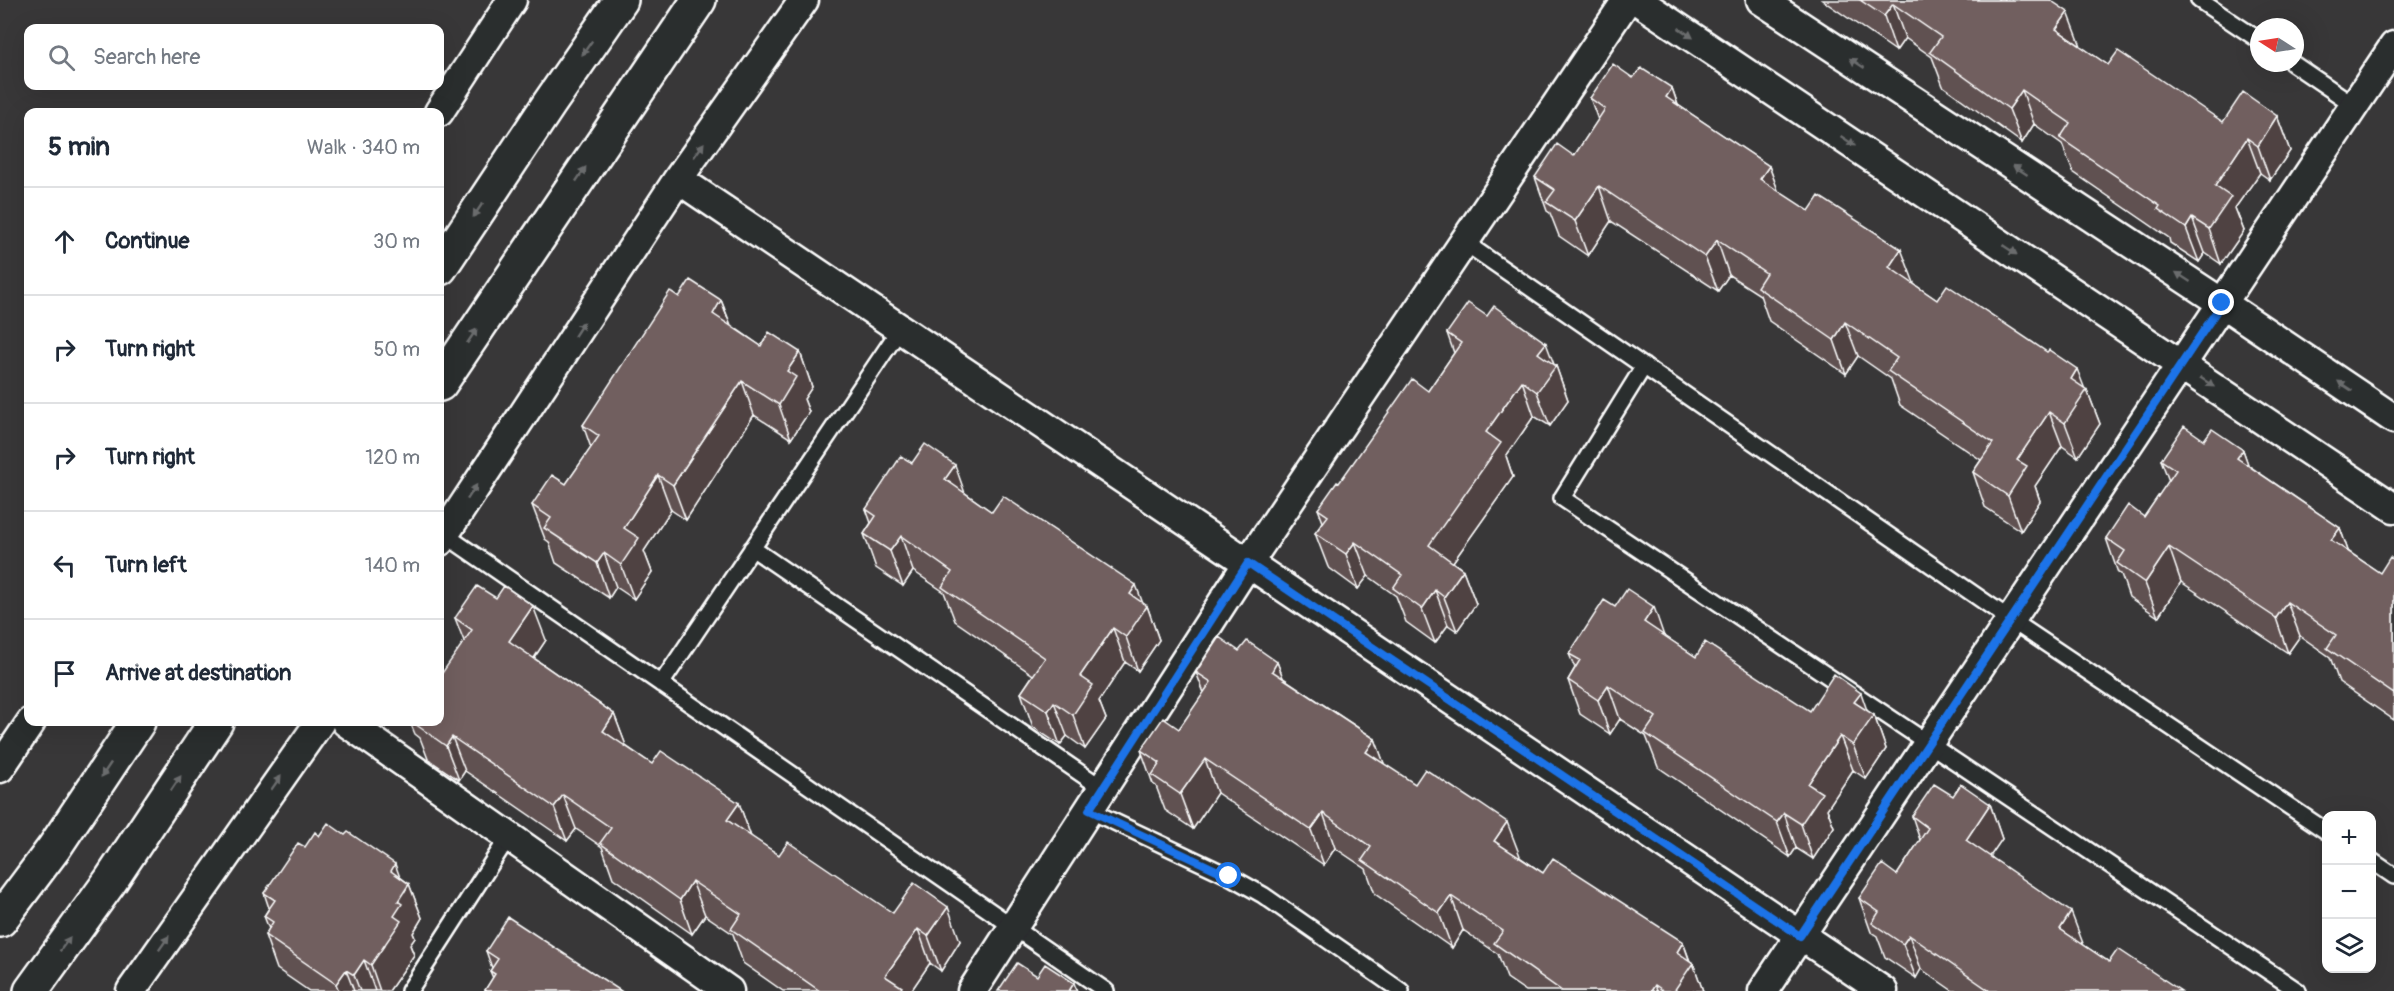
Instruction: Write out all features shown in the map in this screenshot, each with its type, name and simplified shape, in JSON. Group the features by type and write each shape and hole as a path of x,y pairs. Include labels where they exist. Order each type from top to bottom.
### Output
{"street":[{"path":"442,108 512,0"},
{"path":"444,262 621,0"},
{"path":"444,378 699,0"},
{"path":"444,534 678,179 804,0"},
{"path":"972,991 1248,563 1628,0"},
{"path":"1638,0 2394,508"},
{"path":"1761,0 2394,419"},
{"path":"1763,991 2394,46"},
{"path":"678,179 1883,991"},
{"path":"0,768 28,726"},
{"path":"0,920 54,848 135,726"},
{"path":"31,991 111,880 213,726"},
{"path":"130,991 317,726"},
{"path":"352,726 729,991"}],"lane":[{"path":"2199,0 2250,34"},
{"path":"2304,71 2354,105"},
{"path":"1464,242 2011,620 2322,828"},
{"path":"661,684 900,329"},
{"path":"1644,366 1562,498 2298,991"},
{"path":"444,538 661,684 1106,991"},
{"path":"753,548 1096,799 1255,890 1401,991"},
{"path":"409,991 509,836"},
{"path":"2376,864 2394,876"}],"building":[{"path":"1860,0 2050,0 2068,12 2056,29 2108,65 2118,51 2223,122 2243,92 2277,116 2258,146 2247,138 2215,186 2231,197 2209,229 2192,218 2186,228 2158,209 2160,206 2060,138 2070,123 2022,90 2009,109 1930,52 1941,37 1893,4 1884,16"},
{"path":"1613,64 1633,78 1641,68 1672,88 1666,97 1769,166 1760,179 1809,211 1819,196 1901,249 1889,267 1937,300 1947,285 2047,352 2049,350 2077,369 2071,379 2087,390 2065,423 2049,412 2017,460 2027,466 2008,496 1973,472 1993,443 1888,371 1897,358 1845,322 1834,340 1757,287 1766,273 1717,240 1705,257 1599,186 1575,221 1546,202 1555,190 1535,177 1557,144 1574,156 1605,109 1590,98"},
{"path":"690,280 721,300 713,314 761,346 769,332 800,352 787,371 796,377 779,405 742,381 673,485 658,475 624,528 639,538 621,565 604,553 597,563 544,528 551,518 532,505 552,475 566,484 599,436 583,425 670,291 679,297"},
{"path":"1468,303 1487,316 1494,306 1546,343 1538,353 1556,366 1537,392 1522,381 1486,432 1501,443 1429,545 1463,570 1444,597 1435,590 1422,609 1393,588 1402,575 1355,542 1346,554 1315,533 1328,516 1318,509 1412,379 1428,391 1461,343 1447,333"},
{"path":"2184,426 2204,440 2212,429 2243,450 2237,458 2340,528 2331,540 2380,573 2390,557 2394,560 2394,694 2327,648 2336,635 2287,602 2276,618 2169,547 2145,583 2117,563 2125,551 2106,538 2128,505 2144,517 2176,470 2161,460"},
{"path":"925,444 955,465 945,479 992,512 1003,496 1136,585 1130,594 1147,606 1126,637 1113,628 1080,676 1093,685 1073,715 1054,702 1048,711 1021,693 1045,658 942,587 952,572 901,536 890,551 864,534 876,516 866,509 901,456 912,463"},
{"path":"477,586 496,598 504,586 533,606 509,641 614,714 603,731 652,764 661,751 739,803 727,820 779,855 788,842 893,913 914,883 948,907 928,936 918,929 885,976 902,987 899,991 820,991 731,929 741,914 692,881 680,900 600,843 611,828 563,795 554,807 452,737 446,746 418,726 444,726 444,670 472,630 455,618"},
{"path":"1627,589 1654,607 1644,622 1696,657 1705,642 1810,711 1834,674 1861,693 1854,702 1874,715 1853,745 1840,736 1808,784 1822,793 1801,824 1784,813 1777,822 1645,733 1656,717 1608,685 1598,700 1568,680 1580,660 1569,654 1604,600 1615,607"},
{"path":"1219,637 1239,651 1247,641 1277,662 1272,671 1375,739 1366,752 1415,784 1425,769 1507,822 1494,841 1543,873 1553,858 1683,942 1677,952 1693,963 1674,991 1664,991 1655,985 1651,991 1562,991 1494,943 1503,931 1451,896 1439,913 1362,860 1371,847 1323,813 1311,830 1205,759 1180,794 1152,775 1160,763 1141,750 1163,718 1179,729 1211,682 1196,672"},
{"path":"1934,784 1953,796 1961,784 1990,804 1966,840 2071,912 2060,929 2109,962 2118,949 2181,991 1990,991 1909,935 1903,944 1872,923 1879,912 1859,898 1882,864 1897,875 1928,828 1912,816"},
{"path":"328,823 345,835 348,832 395,864 391,871 409,884 398,901 402,904 394,916 401,921 371,965 364,960 354,975 346,970 336,984 265,935 273,922 264,916 275,900 264,893 298,843 305,847 315,832 319,836"},
{"path":"508,917 621,991 485,990 495,974 490,971 498,959 486,951"},
{"path":"1017,963 1037,976 1045,964 1074,983 1069,991 998,991"}],"route":[{"path":"1229,876 1089,810 1248,563 1800,936 2222,303"}]}
